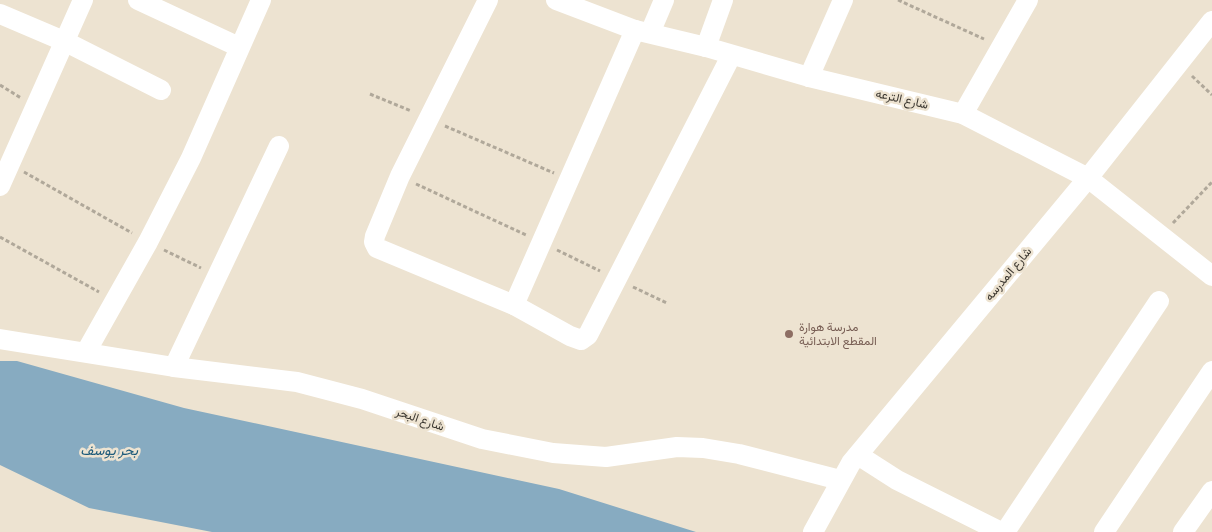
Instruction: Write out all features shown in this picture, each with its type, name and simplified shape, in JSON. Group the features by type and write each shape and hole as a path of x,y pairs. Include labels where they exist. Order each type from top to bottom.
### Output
{"street":[{"path":"0,186 34,106 66,42 83,0"},
{"path":"138,0 239,48"},
{"path":"86,352 148,242 191,158 261,0"},
{"path":"488,0 400,176 374,242 377,248 514,305 570,336 581,340 588,335 731,56"},
{"name":"شارع الترعه","path":"556,0 643,31 706,47 731,56 963,114 1088,178 1162,234 1212,276"},
{"path":"514,305 540,242 643,31 664,0"},
{"path":"706,47 723,0"},
{"path":"809,77 843,0"},
{"path":"963,114 1003,47 1028,0"},
{"path":"0,14 66,42 161,90"},
{"name":"شارع المدرسه","path":"813,532 840,480 858,455 1088,178 1212,21"},
{"path":"174,367 279,146"},
{"path":"1005,532 1160,301"},
{"name":"شارع البحر","path":"0,339 174,367 297,382 362,399 482,438 553,454 606,457 677,447 703,448 739,454 840,480"},
{"path":"1104,532 1212,371"},
{"path":"858,455 898,480 1001,532"},
{"path":"1183,532 1212,491"}],"path":[{"path":"898,0 1003,47"},
{"path":"1178,64 1212,95"},
{"path":"0,85 34,106"},
{"path":"370,94 570,180"},
{"path":"10,164 148,242 218,276"},
{"path":"400,176 540,242"},
{"path":"1162,234 1212,182"},
{"path":"0,237 115,300"}],"water":[{"name":"بحر يوسف","path":"0,361 17,361 184,408 559,489 696,532 212,532 89,508 0,465"}],"place":[{"name":"مدرسة هوارة المقطع اﻻبتدائية","path":"789,334"}]}
